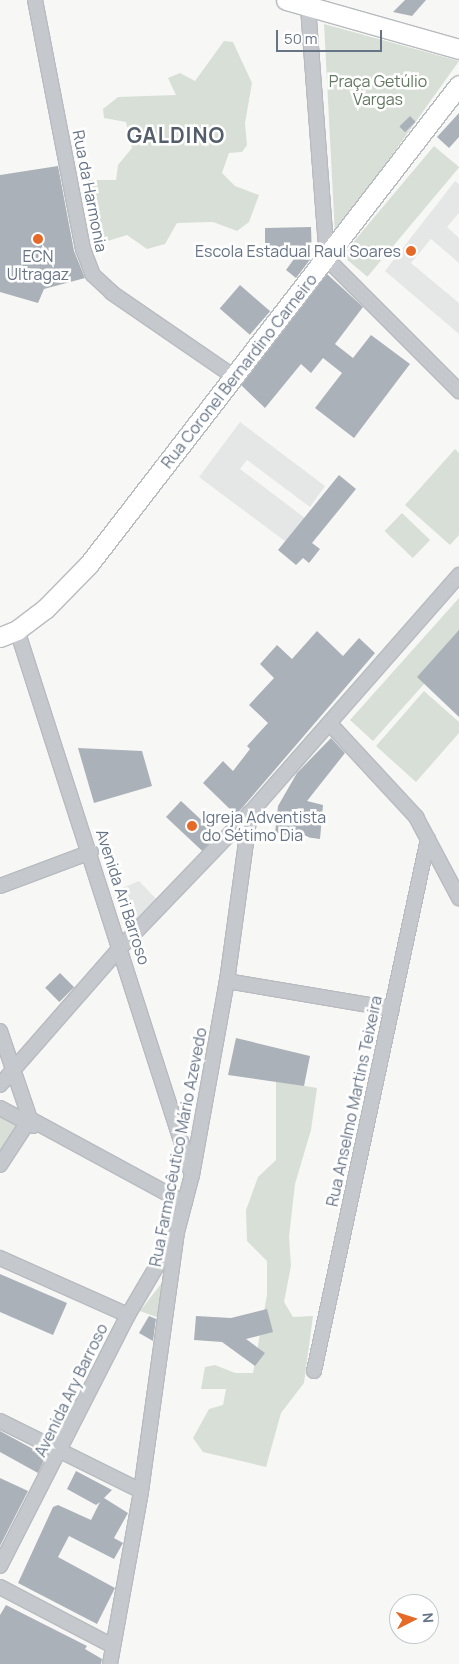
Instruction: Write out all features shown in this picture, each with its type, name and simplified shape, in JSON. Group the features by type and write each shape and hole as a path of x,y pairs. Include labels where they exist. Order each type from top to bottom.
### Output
{"main road":[{"path":"286,0 459,49"},
{"name":"Rua Coronel Bernardino Carneiro","path":"0,638 17,630 66,590 89,564 327,259 459,85"}],"street":[{"name":"Rua da Harmonia","path":"35,0 83,249 93,275 112,293 234,377"},
{"path":"308,7 327,259 459,391"},
{"path":"0,1084 12,1068 120,948 250,813 459,575"},
{"name":"Avenida Ari Barroso","path":"17,630 91,852 192,1175"},
{"path":"330,724 416,817 459,898"},
{"name":"Rua Farmacêutico Mário Azevedo","path":"110,1664 141,1491 177,1232 192,1175 227,981 250,813"},
{"name":"Rua Anselmo Martins Teixeira","path":"314,1371 428,839"},
{"path":"0,886 91,852"},
{"path":"227,981 392,1009"},
{"path":"0,1031 28,1121 0,1165"},
{"path":"0,1108 185,1203"},
{"name":"Avenida Ary Barroso","path":"0,1566 62,1451 128,1315 177,1232"},
{"path":"0,1258 128,1315"},
{"path":"0,1421 141,1491"},
{"path":"0,1587 112,1646"}],"shaded area":[{"name":"Escola Estadual Raul Soares","path":"455,181 459,184 459,213 447,227 459,238 459,263 431,239 411,263 459,303 459,334 385,271"},
{"path":"240,422 325,486 310,507 247,460 240,469 305,518 286,542 199,477"},
{"path":"139,881 161,904 138,928 122,888"}],"green space":[{"name":"Praça Getúlio Vargas","path":"324,24 459,61 335,235"},
{"path":"224,41 233,42 252,83 245,123 247,145 242,152 229,153 222,173 235,186 259,195 249,222 237,231 213,222 177,223 165,244 147,249 127,235 98,244 85,180 116,180 118,165 132,148 126,122 104,118 103,109 118,97 176,95 168,78 180,73 195,81"},
{"path":"434,146 459,168 367,277 342,256"},
{"path":"455,449 459,453 459,535 450,545 405,505"},
{"path":"402,513 430,540 413,558 385,531"},
{"path":"459,598 459,645 373,741 350,720"},
{"path":"424,691 459,722 459,733 416,782 376,746"},
{"path":"276,1081 317,1088 311,1130 295,1184 289,1237 291,1266 284,1302 293,1317 313,1316 304,1383 281,1413 266,1467 203,1452 193,1438 209,1409 223,1405 226,1389 201,1389 205,1367 215,1365 235,1373 253,1373 267,1295 267,1261 247,1241 246,1210 258,1177 276,1160"},
{"path":"0,1115 19,1126 0,1157"},
{"path":"164,1280 162,1319 140,1311"}],"building":[{"path":"405,0 426,0 412,16 393,12"},
{"path":"459,113 459,137 449,148 437,137"},
{"path":"410,116 416,122 405,132 399,127"},
{"name":"ECN Ultragaz","path":"58,166 74,251 85,278 44,289 38,303 0,292 0,175"},
{"path":"311,227 312,257 296,278 286,270 302,248 265,249 265,228"},
{"path":"327,274 363,307 335,344 353,358 371,335 410,364 354,438 315,408 342,373 323,358 311,373 301,364 265,408 241,385"},
{"path":"240,285 270,311 250,335 220,308"},
{"path":"339,475 356,489 312,543 320,549 309,563 303,558 296,565 278,550"},
{"path":"459,630 459,717 417,677"},
{"path":"317,631 343,656 359,638 375,653 236,815 203,783 223,761 233,771 250,749 247,746 268,723 249,705 274,678 260,664 277,645 292,659"},
{"path":"331,738 345,753 307,801 323,805 320,839 275,833 278,806 297,773"},
{"path":"78,748 142,751 152,786 94,803"},
{"name":"Igreja Adventista do Sétimo Dia","path":"181,801 218,835 203,851 166,817"},
{"path":"60,973 74,987 59,1002 45,988"},
{"path":"236,1038 310,1056 304,1086 228,1075"},
{"path":"0,1274 67,1303 53,1335 0,1312"},
{"path":"267,1309 273,1332 246,1339 265,1353 255,1366 222,1342 194,1340 196,1316 231,1318"},
{"path":"149,1316 156,1319 153,1341 139,1333"},
{"path":"0,1431 46,1456 38,1473 0,1452"},
{"path":"76,1471 112,1490 104,1498 128,1513 114,1538 123,1543 114,1559 69,1536 58,1557 115,1588 97,1624 18,1583 53,1507 58,1505 91,1520 100,1502 96,1505 67,1489"},
{"path":"0,1478 28,1491 0,1546"},
{"path":"6,1605 87,1646 85,1649 102,1659 101,1664 0,1664 0,1615"}],"place":[{"name":"ECN Ultragaz","path":"38,239"},
{"name":"Escola Estadual Raul Soares","path":"411,251"},
{"name":"Igreja Adventista do Sétimo Dia","path":"192,826"}],"district":[{"name":"GALDINO","path":"176,135"}]}
